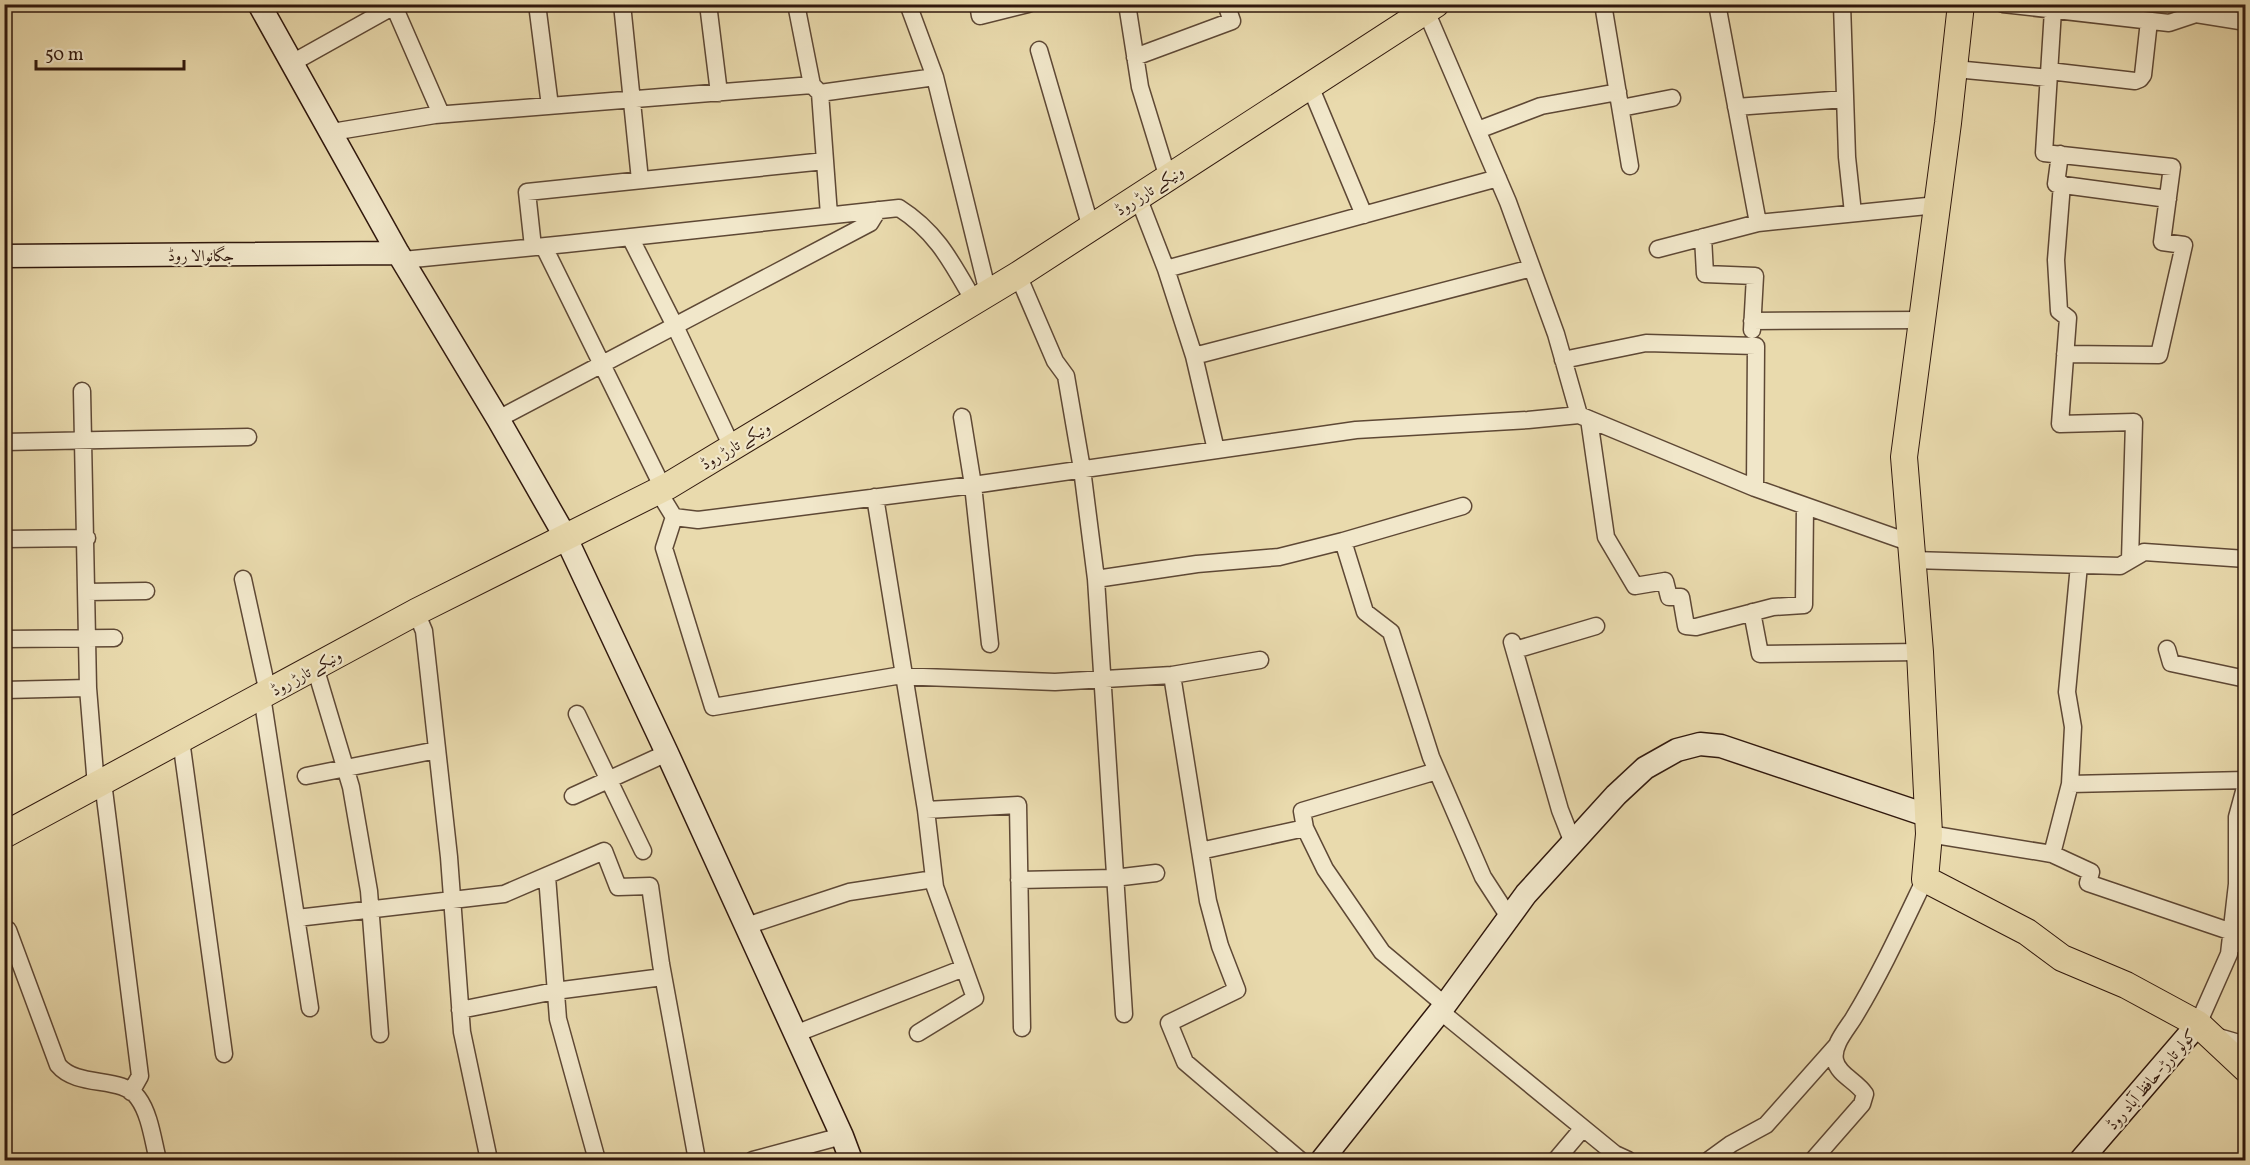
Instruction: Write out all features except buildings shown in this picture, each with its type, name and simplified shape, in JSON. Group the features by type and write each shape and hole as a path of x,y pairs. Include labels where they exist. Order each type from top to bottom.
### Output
{"main road":[{"path":"259,4 400,256 565,536 667,753 842,1136 851,1161"},
{"path":"1962,4 1904,457 1920,652 1928,825 1925,879 2027,932 2062,958 2127,985 2203,1029 2246,1069"},
{"name":"ونیکے تارڑ روڈ","path":"4,835 416,612 660,489 1018,275 1425,9"},
{"name":"جگانوالا روڈ","path":"4,256 400,256"},
{"path":"1322,1161 1442,1008 1526,894 1616,795 1645,768 1677,750 1700,744 1721,746 1928,825"},
{"name":"کولو تارڑ-حافظ آباد روڈ","path":"2081,1161 2203,1029"}],"street":[{"path":"537,4 550,106"},
{"path":"622,4 640,180"},
{"path":"708,4 719,93"},
{"path":"796,4 816,89 830,215"},
{"path":"908,4 934,77 981,297"},
{"path":"978,4 980,16 1028,4"},
{"path":"1127,4 1140,87 1168,178"},
{"path":"1135,57 1232,21 1226,4"},
{"path":"1603,4 1630,166"},
{"path":"1717,4 1758,223"},
{"path":"1842,4 1847,157 1853,213"},
{"path":"2003,4 2169,23 2196,14 2246,22"},
{"path":"292,63 394,5 441,114"},
{"path":"1425,9 1498,178 1532,268 1584,417 1605,537 1635,586 1665,581 1669,597 1681,597 1686,626 1696,627 1773,607 1804,605 1804,506"},
{"path":"2053,10 2044,153 2172,167 2162,242 2184,245 2159,355 2065,354"},
{"path":"1954,69 2140,80 2143,75 2149,21"},
{"path":"1039,50 1091,228"},
{"path":"332,132 441,114 719,93 816,89 934,77"},
{"path":"1310,86 1364,215"},
{"path":"1478,130 1541,106 1672,98"},
{"path":"1736,107 1845,99"},
{"path":"2060,154 2056,184 2168,199"},
{"path":"825,161 527,192 538,247 602,365 674,517 664,548 713,707 905,676 1055,682 1172,675 1260,660"},
{"path":"1166,269 1498,178"},
{"path":"2062,184 2056,260 2059,311 2068,318 2060,424 2134,422 2130,560"},
{"path":"1138,197 1166,269 1194,356 1216,450"},
{"path":"1658,249 1758,223 1937,205"},
{"path":"400,256 538,247 899,207 915,218 939,242 981,297"},
{"path":"498,419 870,223 878,210"},
{"path":"630,237 732,447"},
{"path":"1703,237 1705,274 1755,276 1751,346"},
{"path":"1194,356 1532,268"},
{"path":"1018,275 1054,361 1066,376 1082,469 1096,579 1124,1014"},
{"path":"1752,321 1922,320"},
{"path":"1563,360 1646,344 1756,346 1755,488"},
{"path":"82,391 87,538 88,688 140,1076 131,1092"},
{"path":"962,417 973,485 990,644"},
{"path":"674,517 698,520 973,485 1356,430 1584,417 1912,551 2079,565 2120,566 2144,552 2246,559"},
{"path":"4,442 248,437"},
{"path":"875,497 926,810 935,887 975,998 918,1034"},
{"path":"1096,579 1197,564 1279,557 1343,542 1463,506"},
{"path":"4,539 87,538"},
{"path":"1343,542 1365,612 1391,632 1437,771 1483,877 1509,917"},
{"path":"2052,854 2070,784 2073,727 2067,692 2079,565"},
{"path":"243,579 265,694 310,1008"},
{"path":"87,592 146,591"},
{"path":"416,612 424,631 452,898 462,1032 489,1161"},
{"path":"1752,612 1760,654 1920,652"},
{"path":"1573,843 1560,810 1514,646 1596,626"},
{"path":"4,639 114,638"},
{"path":"2168,649 2171,663 2246,679"},
{"path":"315,667 353,798 370,909 380,1034"},
{"path":"1172,675 1208,901 1220,946 1237,990 1169,1023 1185,1062 1300,1161"},
{"path":"4,690 88,688"},
{"path":"577,714 644,851"},
{"path":"181,740 224,1054"},
{"path":"306,776 437,750"},
{"path":"573,796 667,753"},
{"path":"1437,771 1302,811 1305,828 1326,868 1382,952 1442,1008 1583,1128 1615,1154 1628,1161"},
{"path":"2070,784 2246,782 2237,817 2242,884 2236,940 2203,1029 2246,1045"},
{"path":"926,810 1018,805 1022,1028"},
{"path":"1928,825 2052,854 2091,872 2088,883 2236,940"},
{"path":"1200,851 1305,828"},
{"path":"297,918 452,898 504,894 604,851 618,887 650,886 663,977 697,1161"},
{"path":"1019,880 1114,878 1156,873"},
{"path":"547,876 558,1019 597,1161"},
{"path":"746,926 849,892 934,879"},
{"path":"1709,1161 1731,1144 1766,1125 1837,1045 1879,976 1925,879"},
{"path":"8,930 58,1065 66,1075 124,1087 137,1096 144,1108 158,1161"},
{"path":"795,1034 964,968"},
{"path":"460,1010 555,991 663,977"},
{"path":"1813,1161 1862,1104 1865,1094 1860,1086 1839,1069 1834,1059 1837,1045"},
{"path":"1556,1161 1583,1128"},
{"path":"753,1161 842,1136"}]}
